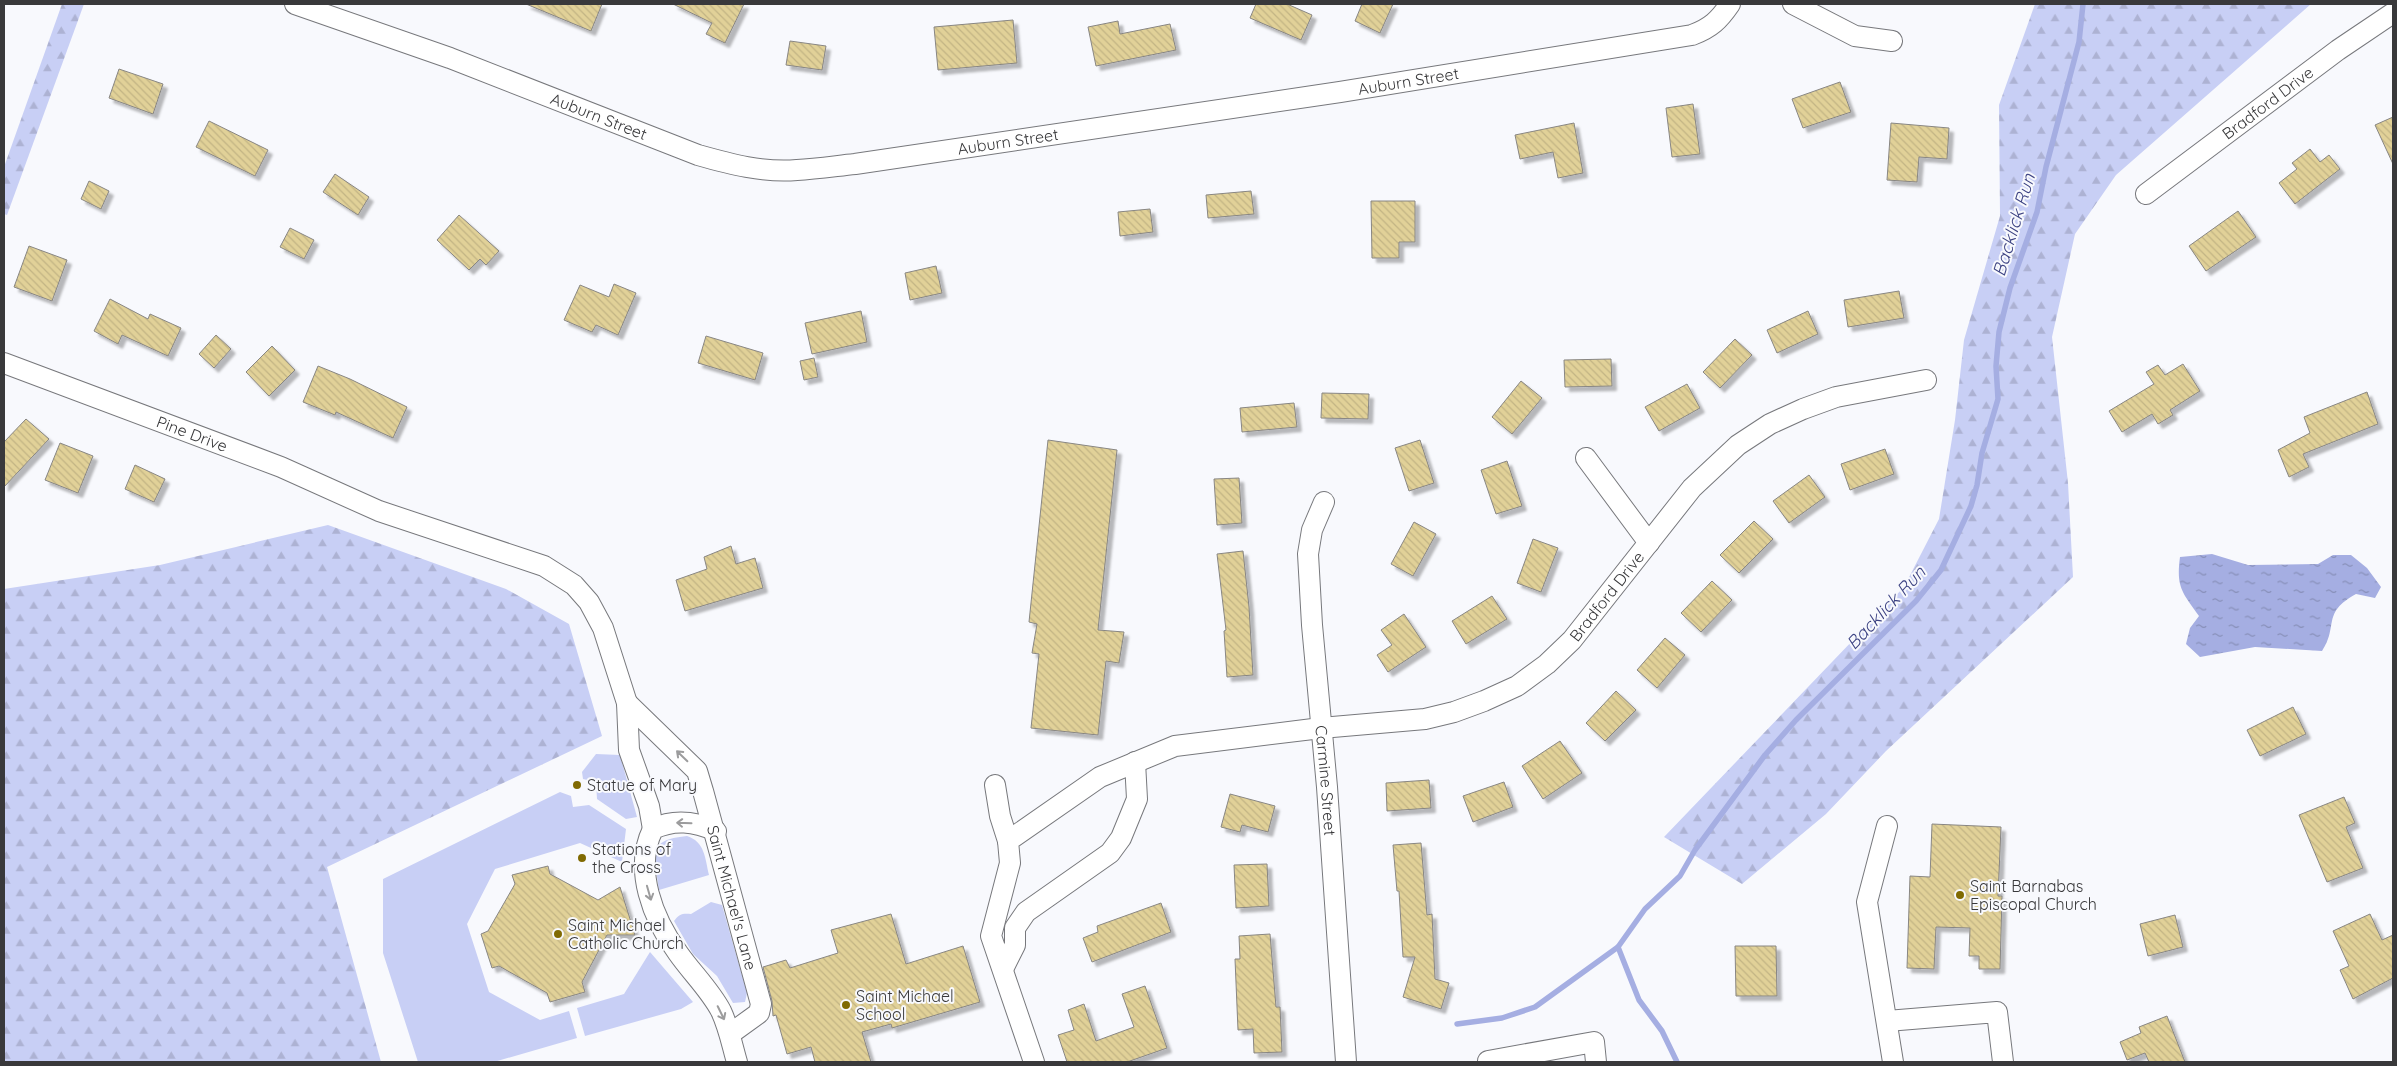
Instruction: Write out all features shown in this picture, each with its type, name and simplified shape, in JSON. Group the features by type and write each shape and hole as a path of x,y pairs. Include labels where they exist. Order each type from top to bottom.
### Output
{"street":[{"name":"Auburn Street","path":"295,4 450,58 698,155 732,165 796,170 855,164 1340,92 1692,35 1708,29 1720,20 1730,4"},
{"path":"1793,4 1855,36 1892,41"},
{"name":"Bradford Drive","path":"2146,194 2338,50 2393,13"},
{"name":"Pine Drive","path":"4,363 281,467 379,511 544,566 574,585 589,602 600,621 627,703"},
{"name":"Bradford Drive","path":"1008,841 1100,777 1175,746 1320,728 1425,719 1462,710 1517,686 1547,664 1572,640 1692,488 1710,469 1738,445 1770,424 1802,409 1836,397 1926,380"},
{"path":"1586,458 1649,543"},
{"name":"Carmine Street","path":"1324,502 1312,530 1308,554 1346,1062"},
{"path":"627,703 630,750 649,806 653,829 645,847 644,869 656,913 678,953 710,993 721,1012 730,1034 737,1062"},
{"path":"627,703 697,771 716,831"},
{"path":"1003,969 1015,945 1015,928 1026,912 1110,853 1121,838 1137,799 1135,762"},
{"path":"995,785 1000,816 1008,841 1010,863 991,936 1034,1062"},
{"name":"Saint Michael's Lane","path":"653,829 662,825 684,822 705,826 716,831 762,1004 759,1012 730,1034"},
{"path":"1887,826 1867,902 1893,1062"},
{"path":"1887,1022 1996,1012 2003,1062"},
{"path":"1488,1061 1594,1042 1596,1062"}],"green space":[{"path":"62,4 84,4 7,215 4,214 4,167"},
{"path":"2035,4 2311,4 2116,175 2075,234 2052,337 2068,483 2073,577 1886,751 1826,814 1742,884 1664,837 1904,587 1939,519 1955,420 1964,340 2000,216 1999,105"},
{"path":"328,525 506,589 569,624 602,736 327,867 381,1062 4,1062 4,589 160,565"},
{"path":"596,754 620,755 637,817 626,819 597,799 596,782 583,779 582,772"},
{"path":"560,792 571,796 573,807 589,805 626,829 622,862 580,843 495,869 467,924 489,992 540,1020 569,1011 577,1038 494,1062 418,1062 383,953 383,879"},
{"path":"687,836 701,846 709,875 659,890 655,859 656,851 664,841"},
{"path":"711,902 722,905 747,993 745,1002 733,1003 717,976 693,954 674,921 679,915 691,914"},
{"path":"650,952 693,1002 681,1009 585,1036 577,1008 624,994"}],"water":[{"path":"2212,554 2248,565 2318,564 2333,555 2351,555 2367,568 2381,587 2375,598 2356,594 2338,607 2332,620 2330,634 2322,651 2255,647 2200,657 2186,644 2190,628 2199,616 2184,595 2180,583 2180,557"}],"building":[{"path":"526,4 602,4 591,31"},
{"path":"673,4 744,4 725,43 706,34 712,23"},
{"path":"1256,4 1287,4 1312,15 1301,40 1250,18"},
{"path":"1362,4 1393,4 1380,33 1355,21"},
{"path":"1013,20 1017,63 938,70 934,27"},
{"path":"1118,21 1120,34 1170,24 1176,50 1096,66 1088,27"},
{"path":"790,41 826,46 822,70 786,65"},
{"path":"119,69 163,84 153,114 109,98"},
{"path":"1840,82 1851,112 1803,128 1792,99"},
{"path":"1693,104 1700,154 1672,157 1666,108"},
{"path":"2393,117 2393,164 2375,125"},
{"path":"209,121 268,150 255,176 196,147"},
{"path":"1574,123 1583,173 1558,178 1553,152 1520,159 1515,135"},
{"path":"1891,123 1949,128 1947,159 1919,157 1917,182 1887,180"},
{"path":"2310,149 2320,162 2329,155 2340,169 2295,204 2279,183 2297,169 2292,163"},
{"path":"335,174 369,197 358,215 323,192"},
{"path":"89,181 109,191 101,209 81,199"},
{"path":"1251,191 1254,214 1208,218 1206,195"},
{"path":"1371,201 1415,201 1415,242 1399,242 1399,258 1372,258"},
{"path":"1150,209 1153,232 1120,236 1118,212"},
{"path":"2238,211 2256,237 2206,271 2189,246"},
{"path":"459,215 499,251 486,265 480,259 469,270 437,240"},
{"path":"290,228 314,240 304,259 280,247"},
{"path":"29,246 67,260 52,301 14,287"},
{"path":"936,266 942,293 910,300 905,273"},
{"path":"614,284 636,293 618,335 596,325 592,332 564,320 580,285 609,297"},
{"path":"1899,291 1904,318 1848,327 1844,300"},
{"path":"110,299 148,319 150,314 181,328 168,356 122,335 118,344 94,331"},
{"path":"861,311 867,342 812,354 805,323"},
{"path":"1808,311 1818,334 1777,353 1767,330"},
{"path":"216,335 231,349 214,368 199,354"},
{"path":"706,336 763,353 755,380 698,363"},
{"path":"1735,339 1752,355 1720,388 1703,372"},
{"path":"272,346 295,370 269,396 246,372"},
{"path":"814,358 818,377 804,380 800,361"},
{"path":"1611,359 1612,386 1565,387 1564,360"},
{"path":"2183,364 2200,391 2170,410 2173,415 2158,424 2152,414 2122,432 2109,411 2154,384 2146,372 2158,365 2165,375"},
{"path":"318,366 350,379 407,407 393,438 336,412 335,415 303,402"},
{"path":"1521,381 1542,398 1512,434 1492,417"},
{"path":"1687,384 1700,408 1659,431 1645,407"},
{"path":"2367,392 2378,424 2303,454 2309,467 2289,477 2278,450 2310,433 2304,417"},
{"path":"1322,393 1369,394 1368,419 1321,418"},
{"path":"1294,403 1297,427 1242,432 1240,408"},
{"path":"26,419 49,439 4,487 4,442"},
{"path":"1048,440 1117,450 1098,630 1124,632 1119,663 1106,661 1098,735 1031,728 1039,654 1032,653 1037,624 1029,622"},
{"path":"1420,440 1434,483 1409,491 1395,448"},
{"path":"60,443 93,456 78,493 45,480"},
{"path":"1885,449 1894,474 1850,490 1841,464"},
{"path":"1507,461 1522,506 1496,514 1481,470"},
{"path":"135,465 165,479 154,502 125,489"},
{"path":"1809,475 1825,497 1789,523 1773,501"},
{"path":"1239,478 1242,523 1217,525 1214,479"},
{"path":"1754,521 1773,539 1739,573 1720,555"},
{"path":"1414,522 1436,534 1413,576 1391,564"},
{"path":"1533,539 1558,548 1541,592 1517,583"},
{"path":"731,546 736,564 755,558 763,588 685,611 676,580 707,569 704,557"},
{"path":"1243,551 1253,675 1227,677 1224,631 1226,630 1217,554"},
{"path":"1712,581 1732,600 1701,632 1681,613"},
{"path":"1492,596 1507,619 1466,644 1452,621"},
{"path":"1404,614 1426,647 1388,672 1377,655 1392,645 1381,630"},
{"path":"1665,638 1685,655 1657,688 1637,670"},
{"path":"1616,691 1636,710 1605,741 1586,723"},
{"path":"2293,707 2306,734 2260,756 2247,730"},
{"path":"1560,741 1582,773 1543,799 1522,766"},
{"path":"1429,780 1431,808 1387,811 1386,783"},
{"path":"1504,782 1513,807 1473,822 1463,796"},
{"path":"1230,794 1275,806 1268,832 1242,825 1240,832 1221,827"},
{"path":"2344,797 2355,823 2346,827 2363,868 2327,882 2299,815"},
{"path":"1932,824 2001,827 1998,896 2002,896 2000,969 1979,969 1979,956 1969,956 1970,928 1936,927 1934,969 1907,968 1910,876 1930,877"},
{"path":"1421,843 1427,915 1432,914 1435,979 1449,983 1441,1009 1403,997 1415,957 1403,957 1399,891 1397,891 1393,845"},
{"path":"1267,864 1269,906 1236,908 1234,865"},
{"name":"Saint Michael Catholic Church","path":"548,866 550,874 598,900 620,887 635,935 607,935 582,982 585,992 550,1002 547,993 499,966 492,968 481,934 488,931 515,884 512,875"},
{"path":"1161,903 1171,932 1092,962 1083,938 1098,932 1097,926"},
{"path":"891,914 906,964 963,946 980,1002 892,1028 891,1024 862,1032 871,1062 815,1062 811,1047 787,1054 776,1015 773,1016 772,1001 763,967 786,960 790,968 838,953 831,930"},
{"path":"2370,914 2382,940 2393,935 2393,978 2353,999 2340,970 2349,966 2333,931"},
{"path":"2175,915 2183,947 2148,956 2140,924"},
{"path":"1270,934 1276,1007 1280,1007 1282,1052 1254,1053 1253,1029 1238,1030 1235,959 1240,959 1239,936"},
{"path":"1735,946 1776,946 1777,996 1736,996"},
{"path":"1145,986 1167,1048 1127,1062 1067,1062 1058,1035 1074,1030 1068,1010 1084,1004 1096,1041 1134,1027 1122,994"},
{"path":"2167,1016 2185,1062 2149,1062 2145,1053 2127,1060 2120,1042 2141,1033 2139,1027"}],"waterway":[{"name":"Backlick Run","path":"1677,1062 1662,1031 1639,1000 1618,947 1645,909 1680,876 1695,850 1765,755 1796,720 1916,601 1941,570 1971,506 1977,485 1982,453 1998,399 1996,366 1999,332 2010,288 2037,212 2046,167 2079,42 2083,4"},
{"path":"1457,1024 1502,1018 1535,1007 1618,947"}],"place":[{"name":"Statue of Mary","path":"577,785"},
{"name":"Stations of the Cross","path":"582,858"},
{"name":"Saint Barnabas Episcopal Church","path":"1960,895"},
{"name":"Saint Michael Catholic Church","path":"558,934"},
{"name":"Saint Michael School","path":"846,1005"}]}
